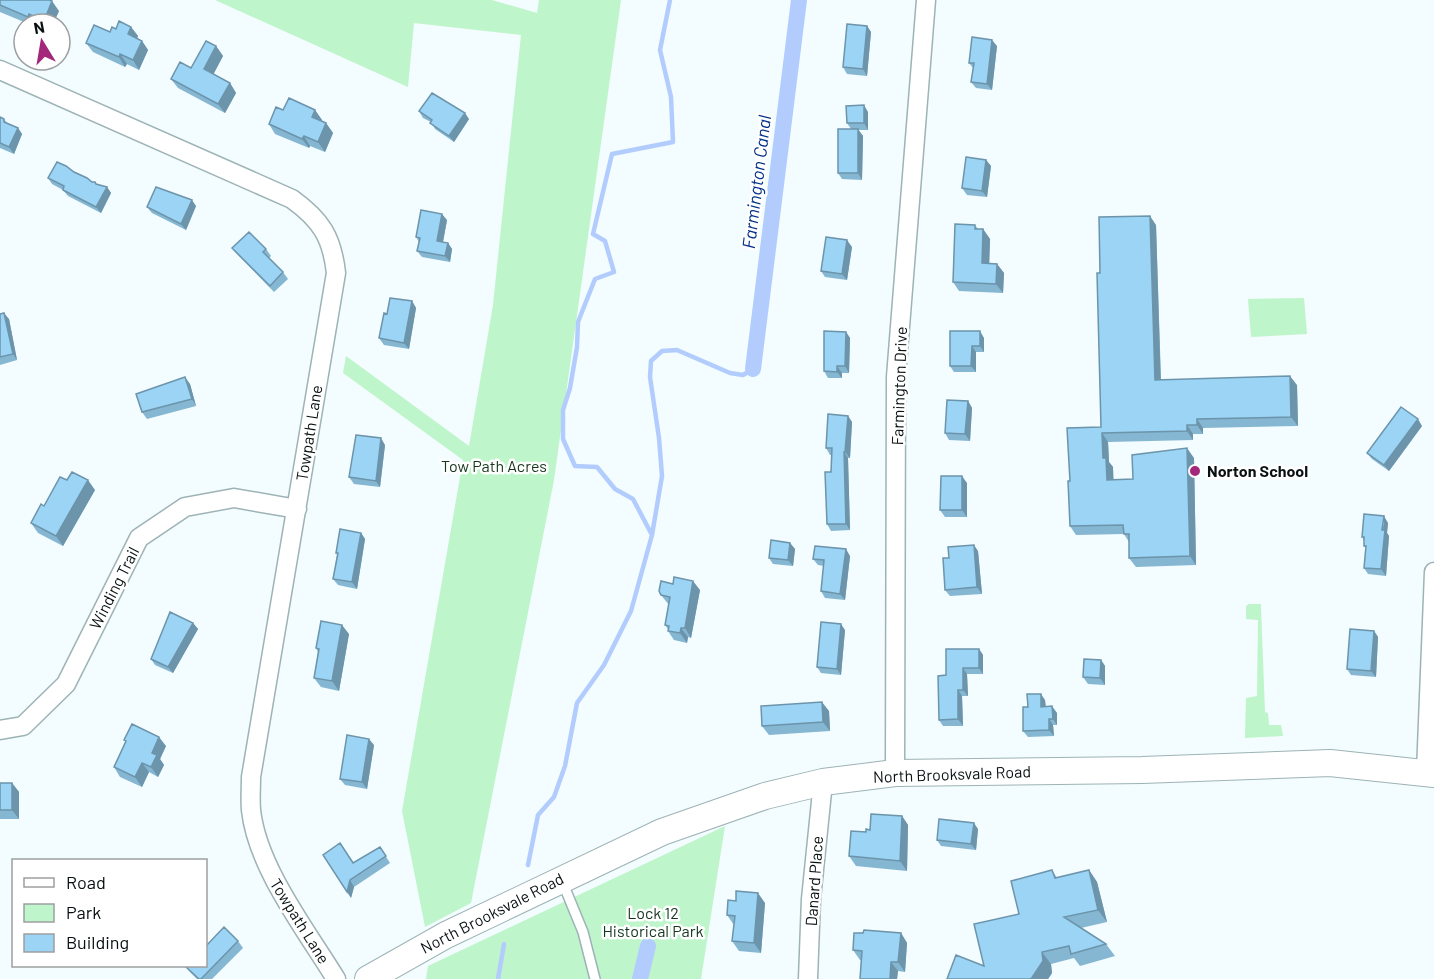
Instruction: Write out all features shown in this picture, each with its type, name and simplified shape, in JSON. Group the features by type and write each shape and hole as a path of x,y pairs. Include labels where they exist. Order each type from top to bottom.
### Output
{"main road":[{"name":"North Brooksvale Road","path":"368,979 446,935 662,832 765,796 823,782 896,773 1130,770 1330,763 1430,773"}],"street":[{"name":"Farmington Drive","path":"896,773 896,378 926,0"},
{"name":"Towpath Lane","path":"0,70 292,199 312,213 330,243 336,273 251,777 251,810 258,843 272,876 336,979"},
{"name":"Winding Trail","path":"0,730 23,726 66,684 139,538 184,507 224,499 234,498 297,509"},
{"path":"1430,773 1434,572"},
{"name":"Danard Place","path":"808,979 811,899 823,782"}],"lane":[{"path":"561,879 583,932 595,979"}],"green space":[{"name":"Tow Path Acres","path":"215,0 492,0 537,13 539,0 621,0 554,480 471,903 425,927 402,811 463,460 343,373 346,356 469,446 493,305 521,35 414,23 408,87"},
{"path":"1304,298 1307,334 1251,337 1248,299"},
{"path":"1261,604 1265,712 1268,713 1269,725 1281,725 1283,736 1245,738 1246,698 1257,696 1258,620 1246,619 1246,606"},
{"name":"Lock 12 Historical Park","path":"725,826 701,979 426,979 428,966"}],"building":[{"path":"0,0 52,1 48,12 16,12 0,5"},
{"path":"119,21 131,27 128,34 142,41 133,60 120,54 119,57 86,43 94,25 110,32 112,27 116,29"},
{"path":"847,24 867,26 863,69 843,67"},
{"path":"972,37 992,40 987,84 971,82 974,63 969,63"},
{"path":"206,41 216,46 204,69 230,83 218,104 171,79 180,62 191,68"},
{"path":"432,93 465,113 449,136 430,123 432,120 419,111"},
{"path":"289,98 315,110 312,117 326,123 318,142 304,136 302,139 269,124 276,107 283,110"},
{"path":"864,105 864,123 847,123 846,106"},
{"path":"0,117 4,119 4,122 18,128 9,147 0,143"},
{"path":"838,129 858,129 858,173 838,173"},
{"path":"966,157 986,160 982,191 962,188"},
{"path":"57,162 96,184 107,187 96,207 63,190 64,186 48,178"},
{"path":"156,187 192,200 181,224 147,207"},
{"path":"421,210 442,214 437,241 448,243 445,256 417,251 420,238 416,237"},
{"path":"1150,216 1155,380 1290,376 1291,417 1197,419 1197,425 1187,425 1187,431 1102,433 1107,480 1133,479 1132,455 1187,448 1190,556 1129,558 1129,534 1124,534 1123,525 1070,526 1067,428 1101,427 1097,273 1100,273 1099,217"},
{"path":"955,224 975,225 975,229 983,229 982,263 997,264 996,284 953,282"},
{"path":"249,232 266,249 263,252 283,272 270,286 232,248"},
{"path":"826,237 847,240 842,274 821,271"},
{"path":"390,298 412,301 404,343 379,338 384,313 387,314"},
{"path":"4,313 13,354 0,357 0,314"},
{"path":"824,331 846,332 845,366 837,366 837,372 824,371"},
{"path":"950,331 980,331 980,346 972,346 971,366 950,366"},
{"path":"185,377 192,399 142,412 136,394"},
{"path":"947,400 968,401 965,434 945,433"},
{"path":"1401,407 1418,419 1384,465 1367,453"},
{"path":"828,414 848,416 844,452 846,524 827,524 825,472 831,472 832,448 826,448"},
{"path":"356,435 381,438 376,481 349,477"},
{"path":"72,472 88,480 56,536 31,523 41,504 44,506 60,477 67,480"},
{"path":"941,476 962,476 962,510 940,510"},
{"path":"1364,514 1384,516 1381,569 1364,568 1366,546 1364,546 1364,537 1362,537"},
{"path":"340,529 361,533 352,582 333,579"},
{"path":"771,540 790,543 788,560 769,558"},
{"path":"974,545 977,587 945,590 943,558 949,558 948,547"},
{"path":"815,546 846,549 840,594 821,591 824,560 813,559"},
{"path":"674,577 693,581 685,628 681,628 680,633 668,631 669,626 665,625 670,597 661,595 659,591 661,581 673,584"},
{"path":"170,612 193,623 168,667 151,659"},
{"path":"321,621 342,625 332,681 314,678"},
{"path":"821,622 841,624 837,669 817,667"},
{"path":"1350,629 1374,631 1371,671 1347,669"},
{"path":"946,649 979,649 979,668 963,668 963,690 958,690 958,719 939,720 938,676 946,675"},
{"path":"1084,659 1101,660 1100,678 1083,677"},
{"path":"1027,694 1041,694 1041,707 1052,706 1053,719 1049,719 1049,730 1023,731 1023,707 1028,707"},
{"path":"822,702 823,722 762,726 761,706"},
{"path":"132,724 159,737 152,753 157,755 151,767 142,763 135,777 114,767"},
{"path":"347,735 369,739 362,782 340,779"},
{"path":"0,783 12,783 12,810 0,810"},
{"path":"871,814 902,816 900,861 849,856 851,831 870,830"},
{"path":"939,819 974,823 971,844 937,840"},
{"path":"340,843 353,863 380,847 386,856 350,880 347,892 323,855"},
{"path":"1052,870 1055,878 1089,870 1098,910 1064,917 1106,944 1071,954 1069,946 1042,952 1043,961 1031,979 947,979 956,955 984,966 974,924 1019,914 1011,881"},
{"path":"736,891 758,893 754,943 732,941 735,916 727,915 728,900 736,901"},
{"path":"224,927 238,941 199,979 186,967 207,967 207,945"},
{"path":"864,930 901,933 898,962 891,962 890,979 860,979 862,951 853,950 854,933 863,933"}],"waterway":[{"path":"652,535 633,499 615,489 597,467 575,466 563,439 563,410 570,388 577,347 578,322 595,279 614,272 605,241 593,234 612,154 673,142 671,97 660,50 670,0"},
{"name":"Farmington Canal","path":"753,369 799,0"},
{"path":"528,865 538,815 554,797 565,766 577,703 604,665 631,611 652,535 662,476 650,377 651,361 662,351 677,350 730,373 743,375 753,369"},
{"path":"498,979 504,944"},
{"name":"Farmington Canal","path":"640,979 648,946"}],"place":[{"name":"Norton School","path":"1195,471"}]}
